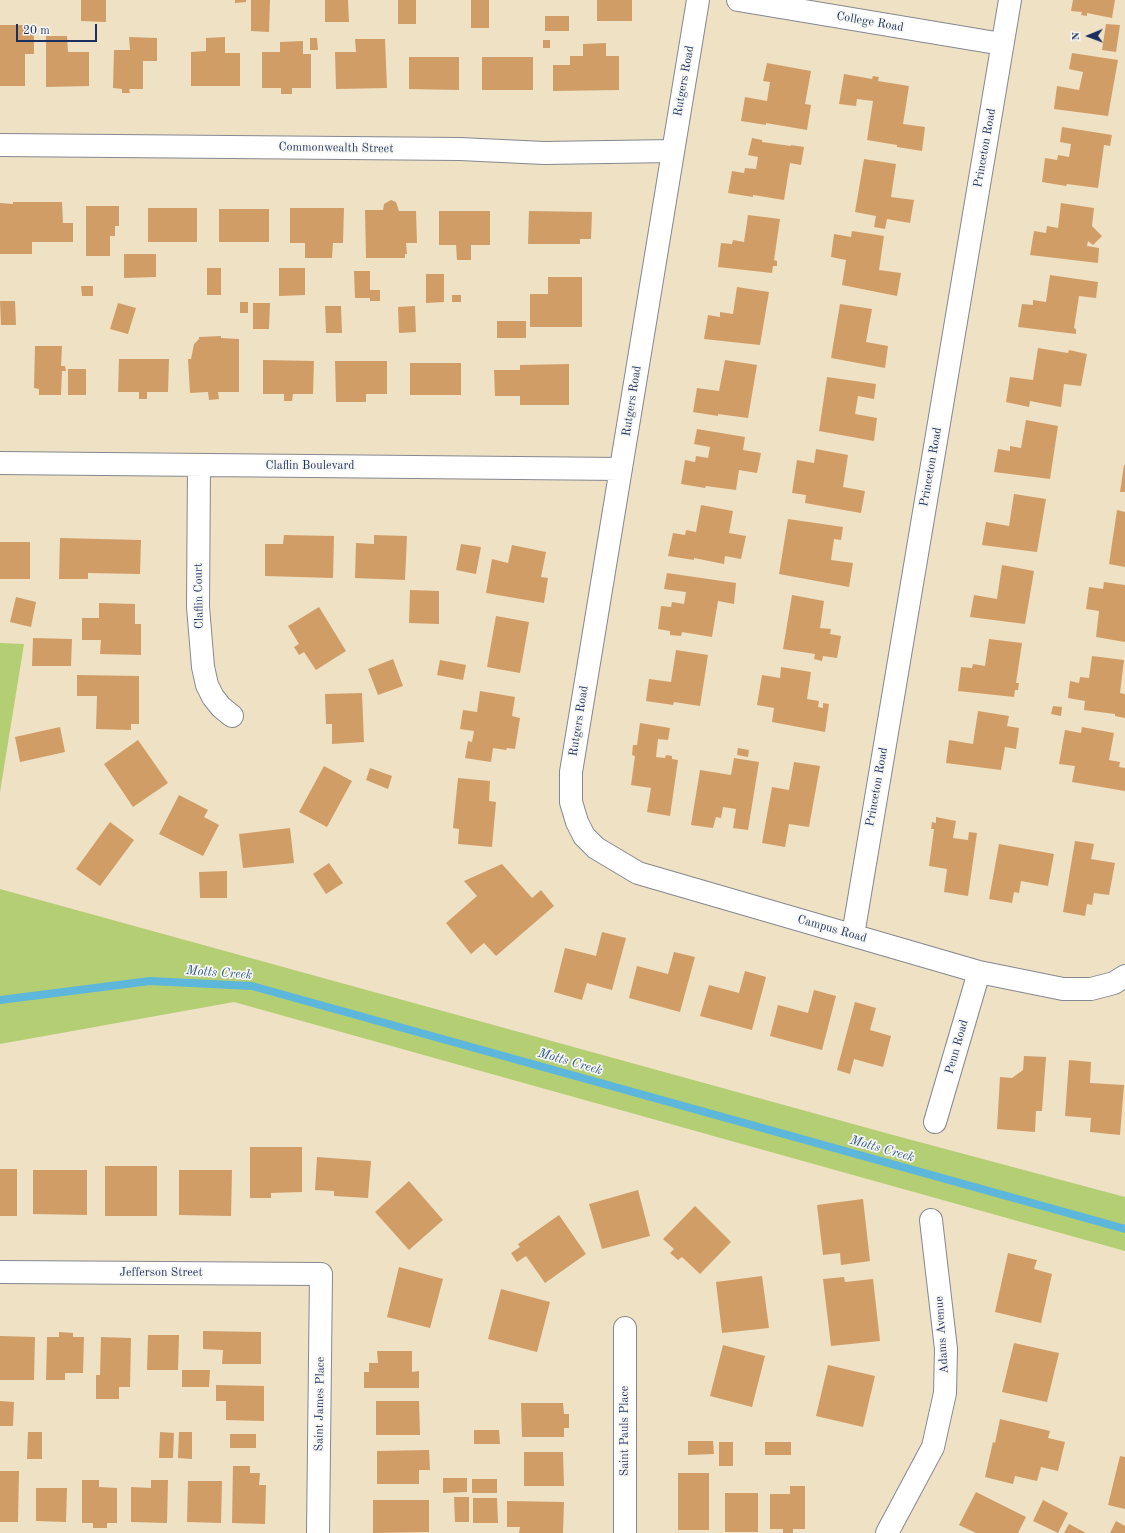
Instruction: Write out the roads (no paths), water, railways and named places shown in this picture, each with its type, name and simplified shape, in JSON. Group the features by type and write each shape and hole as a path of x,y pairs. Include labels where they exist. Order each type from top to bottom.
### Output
{"street":[{"name":"Rutgers Road","path":"571,802 571,772 698,0"},
{"name":"College Road","path":"738,0 1002,44"},
{"name":"Princeton Road","path":"853,935 1010,0"},
{"name":"Commonwealth Street","path":"0,145 460,150 544,153 672,151"},
{"name":"Claflin Boulevard","path":"0,463 621,469"},
{"name":"Claflin Court","path":"199,466 198,607 203,667 207,685 213,697 221,707 232,716"},
{"name":"Campus Road","path":"571,802 576,822 584,836 596,848 638,873 978,972 1063,989 1091,989 1114,982 1125,976"},
{"name":"Penn Road","path":"935,1122 978,972"},
{"name":"Adams Avenue","path":"887,1533 933,1447 945,1393 946,1349 931,1220"},
{"name":"Jefferson Street","path":"0,1272 322,1274"},
{"name":"Saint James Place","path":"318,1533 322,1274"},
{"name":"Saint Pauls Place","path":"624,1533 625,1328"}],"waterway":[{"name":"Motts Creek","path":"0,1000 150,981 252,986 1125,1229"}]}
